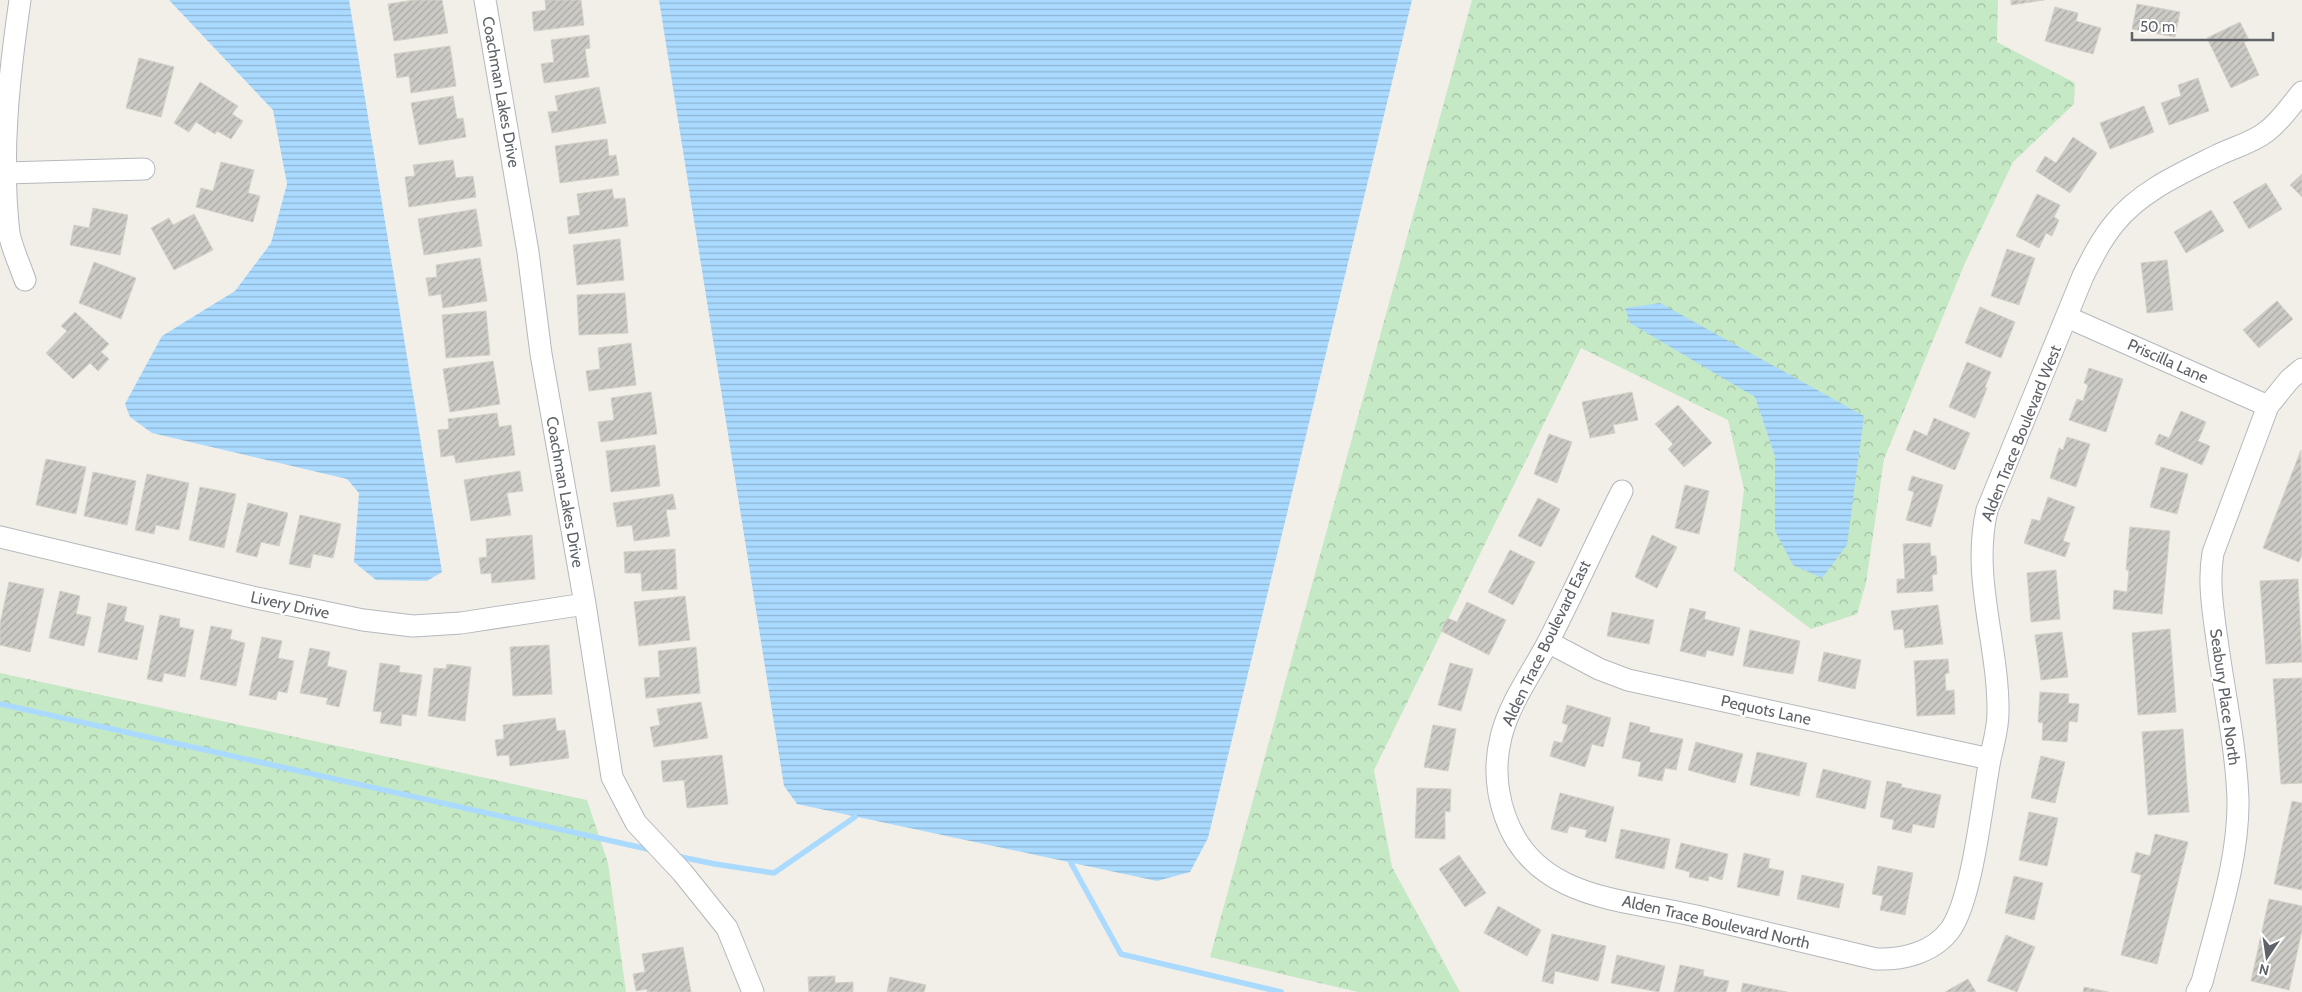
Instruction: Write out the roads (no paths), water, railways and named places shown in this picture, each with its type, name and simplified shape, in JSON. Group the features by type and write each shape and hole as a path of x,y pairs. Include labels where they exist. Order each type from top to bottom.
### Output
{"street":[{"path":"20,0 7,86 6,173 10,234 25,280"},
{"name":"Coachman Lakes Drive","path":"485,0 528,252 541,354 585,604 606,753 617,788 636,823 727,928 736,945 753,992"},
{"name":"Alden Trace Boulevard West","path":"1942,938 1950,930 1959,913 1972,862 1998,714 1996,667 1980,556 1982,532 1987,510 2068,317 2083,276 2098,247 2115,223 2161,184 2224,152 2251,142 2268,131 2302,92"},
{"path":"6,173 144,169"},
{"name":"Priscilla Lane","path":"2068,317 2268,406"},
{"name":"Seabury Place North","path":"2196,992 2202,982 2223,900 2237,828 2238,798 2214,621 2210,570 2220,534 2268,406 2290,379 2302,368"},
{"name":"Alden Trace Boulevard East","path":"1510,829 1498,794 1496,775 1501,737 1512,707 1548,642 1622,491"},
{"name":"Livery Drive","path":"0,537 252,597 363,620 413,626 461,623 585,604"},
{"name":"Pequots Lane","path":"1548,642 1599,669 1628,680 1990,759"},
{"name":"Alden Trace Boulevard North","path":"1510,829 1516,841 1547,874 1570,887 1589,894 1689,914 1876,959 1894,960 1913,956 1942,938"}],"water":[{"path":"169,0 349,0 442,572 427,581 376,580 354,562 359,493 347,479 152,433 130,417 125,404 162,336 235,291 271,243 287,184 273,110"},
{"path":"659,0 1412,0 1208,838 1190,872 1157,881 797,804 784,786"},
{"path":"1660,303 1864,416 1847,545 1822,578 1793,565 1775,531 1775,457 1755,397 1630,323 1625,308"}],"waterway":[{"path":"0,704 652,850"},
{"path":"676,856 774,873 855,817"},
{"path":"1071,863 1121,954 1281,992"}]}
